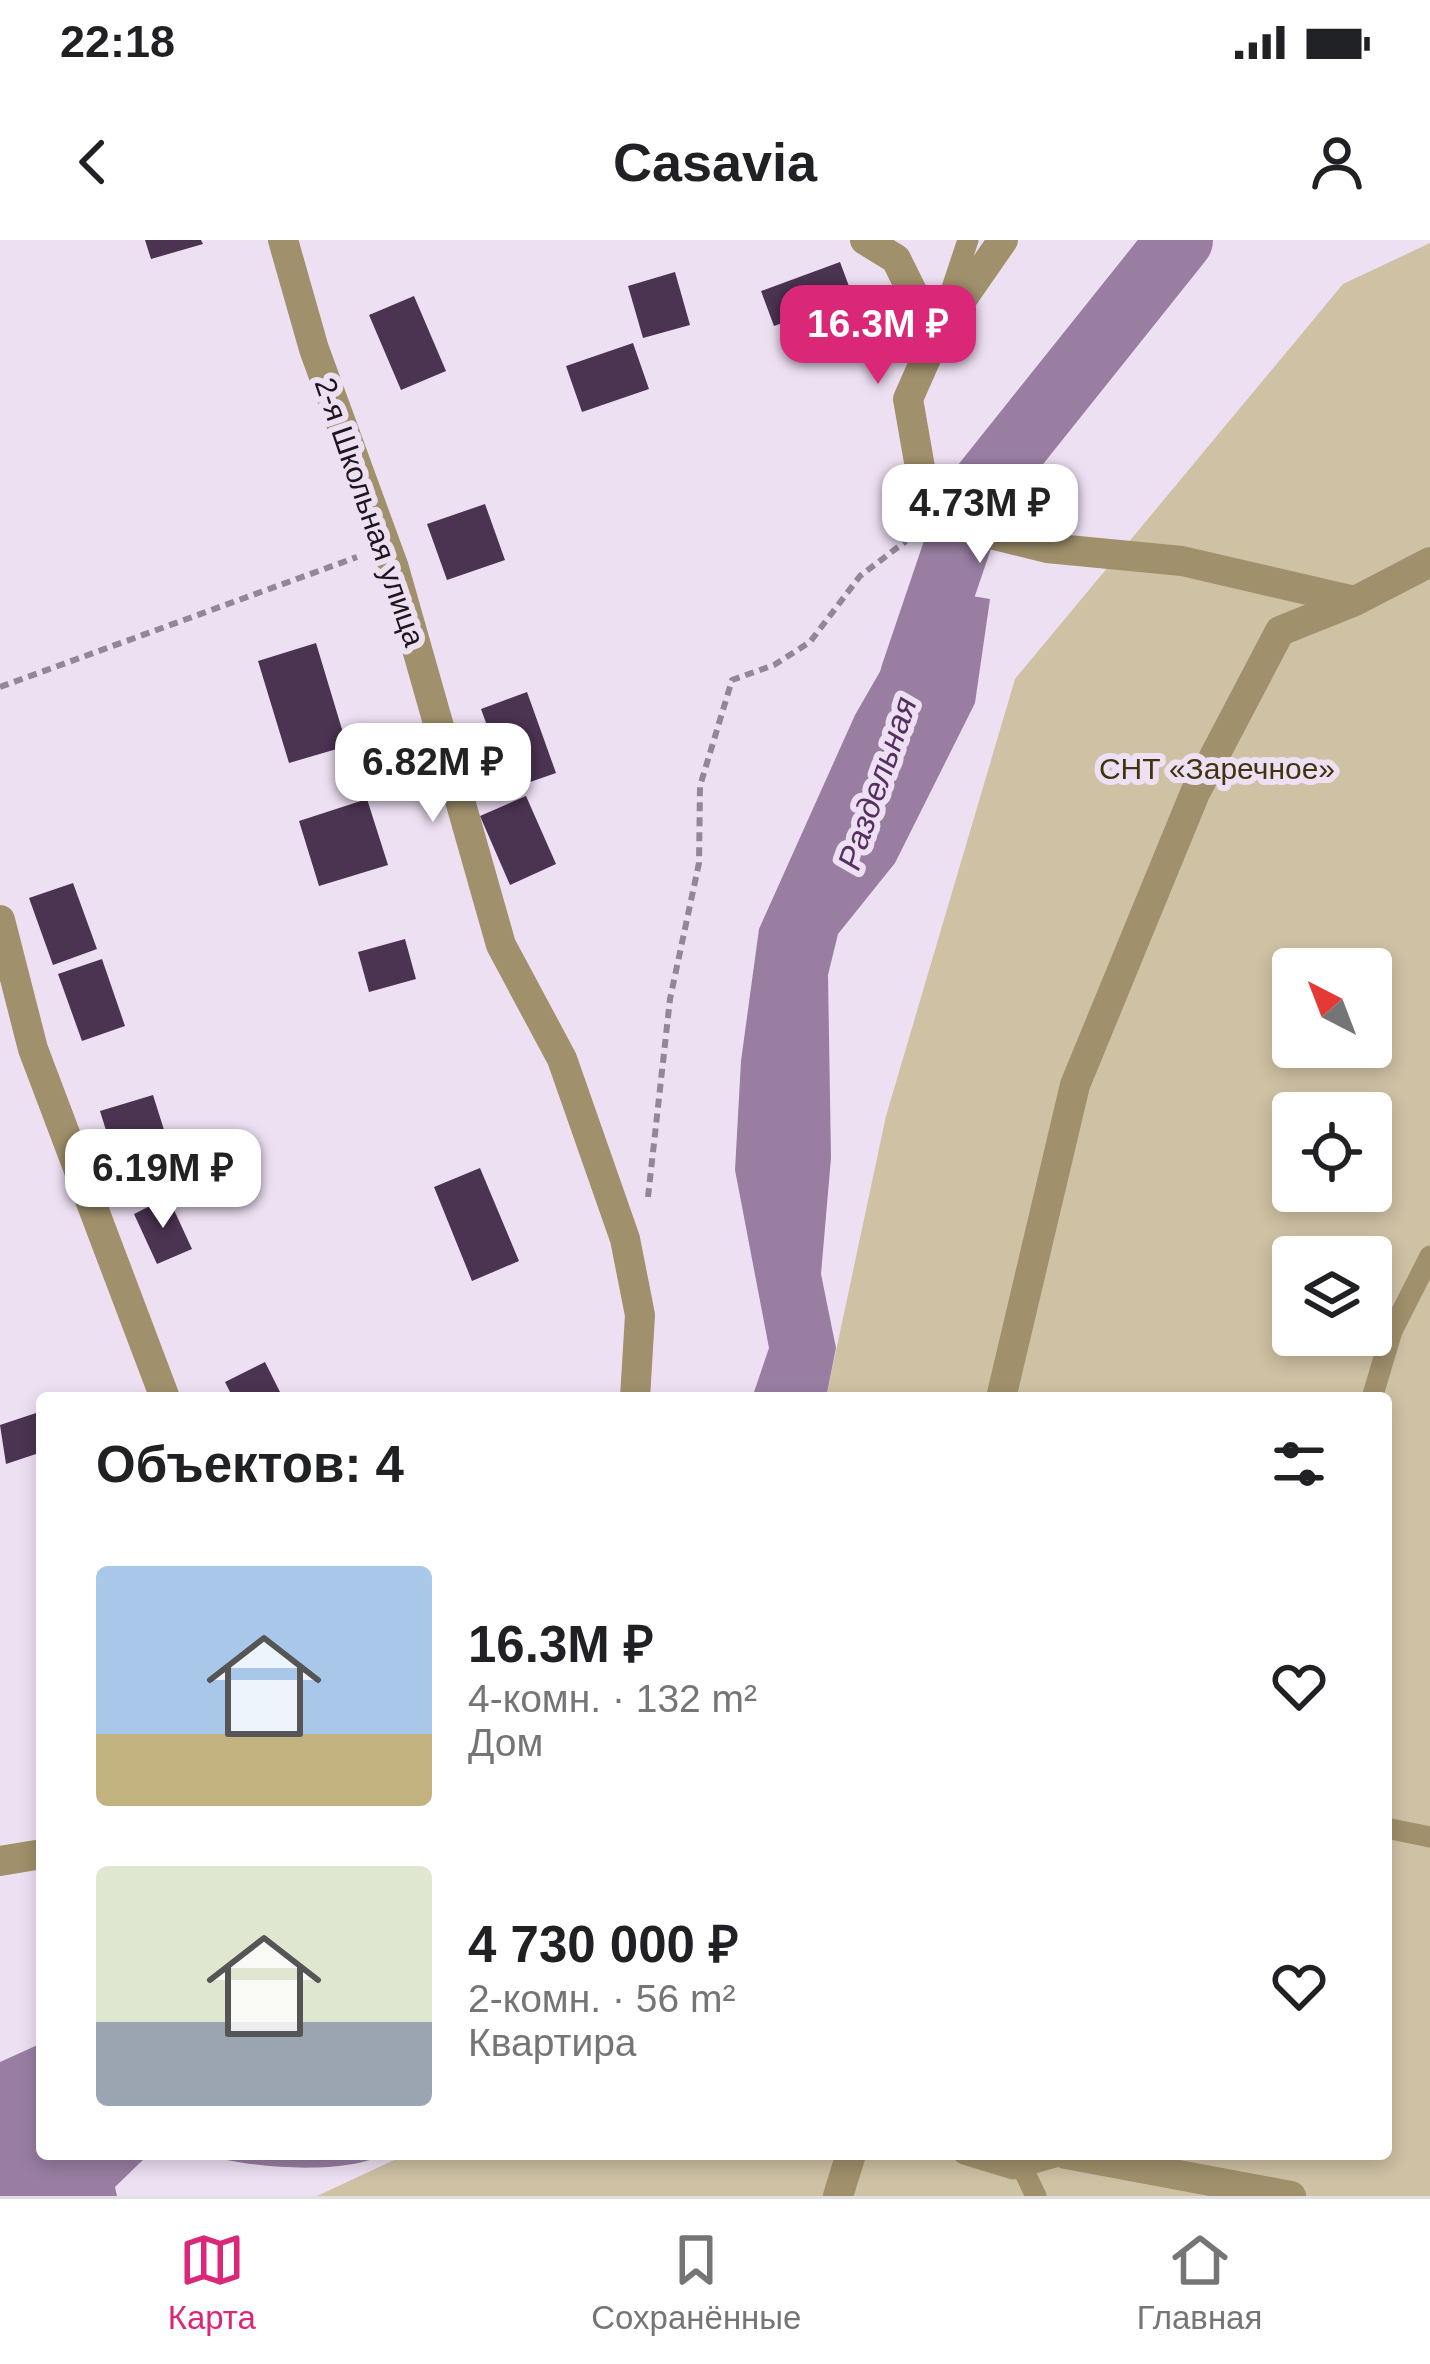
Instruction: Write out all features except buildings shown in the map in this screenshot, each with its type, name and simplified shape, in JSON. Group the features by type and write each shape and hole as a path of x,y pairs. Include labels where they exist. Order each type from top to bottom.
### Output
{"street":[{"name":"2-я Школьная улица","path":"283,240 314,349 386,547 501,945 562,1059 625,1239 640,1315 635,1392"},
{"path":"865,240 896,259 935,338"},
{"path":"1003,240 935,338 908,399 929,519 1047,548 1183,561 1355,601"},
{"path":"1002,1392 1075,1085 1195,793 1280,631 1355,601 1430,562"},
{"path":"0,920 32,1049 163,1392"},
{"path":"0,1861 36,1855"},
{"path":"838,2196 849,2160"},
{"path":"1098,2160 1292,2196"}],"lane":[{"path":"935,338 968,240"},
{"path":"1374,1392 1392,1331 1430,1256"},
{"path":"1392,1829 1430,1837"},
{"path":"984,2160 1013,2169 1046,2160"},
{"path":"1022,2167 1036,2196"}],"path":[{"path":"647,1211 670,999 699,863 700,785 732,680 775,665 810,641 860,576 929,519"},
{"path":"0,688 386,547"}],"green space":[{"name":"СНТ «Заречное»","path":"1430,243 1430,2196 317,2196 394,2160 1392,2160 1392,1392 827,1392 886,1116 1015,679 1343,284"}],"water":[{"path":"942,591 990,599 975,703 895,863 838,934 828,975 831,1158 821,1274 836,1348 827,1392 754,1392 769,1348 735,1170 741,1061 759,929 855,715 901,635"},
{"path":"36,2046 36,2160 143,2160 115,2187 117,2196 0,2196 0,2062"},
{"path":"230,2160 370,2160 295,2168"}],"waterway":[{"name":"Раздельная","path":"913,676 973,499 1180,240"}]}
